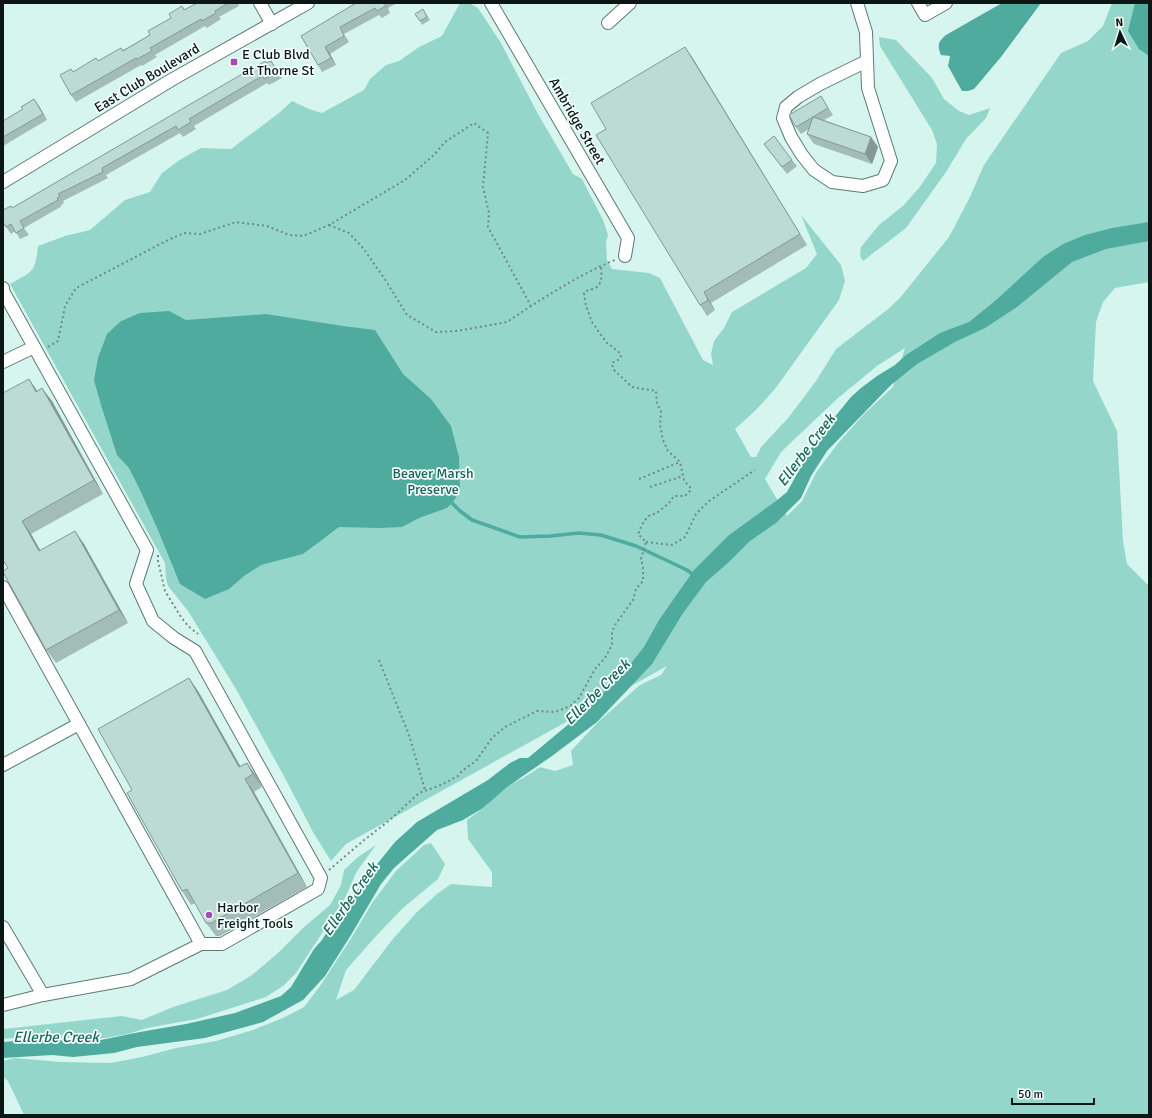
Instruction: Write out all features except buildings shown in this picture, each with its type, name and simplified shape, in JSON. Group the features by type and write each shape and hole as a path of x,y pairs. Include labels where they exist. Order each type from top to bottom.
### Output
{"street":[{"path":"260,3 272,24"},
{"name":"East Club Boulevard","path":"3,182 173,79 308,3"},
{"name":"Ambridge Street","path":"491,3 628,238 625,256"},
{"path":"608,23 630,3"},
{"path":"857,3 866,32 868,88 891,161 883,180 863,186 832,182 814,170 802,155 791,137 783,118 784,112 786,107 798,97 820,84 867,61"},
{"path":"918,3 925,15 946,3"},
{"path":"3,288 34,347 147,550 136,584 153,621 174,638 195,651 321,878 318,889 222,944 201,944 131,979 43,995 3,1005"},
{"path":"3,362 34,347"},
{"path":"3,587 201,944"},
{"path":"3,765 80,724"},
{"path":"3,927 43,995"}],"path":[{"path":"48,347 58,341 65,306 76,288 182,233 200,234 236,222 267,226 289,235 304,236 329,225 405,180 434,155 445,142 474,123 488,133 484,187 489,213 488,228 531,306"},
{"path":"329,225 349,233 354,238 380,272 408,315 436,332 457,331 507,322 569,282 601,265 625,256"},
{"path":"601,265 602,278 600,283 596,288 584,293 588,312 592,322 606,342 620,353 620,359 612,363 613,369 632,387 656,391 658,404 661,411 660,425 663,440 668,451 680,462 683,476 691,490 685,496 674,496 669,503 657,513 650,515 644,521 638,534 646,542 672,545 684,537 696,514 708,501 755,470"},
{"path":"639,479 680,462"},
{"path":"650,487 683,476"},
{"path":"321,878 336,863 391,819 419,793 441,785 458,776 462,771 476,761 492,738 504,727 537,711 554,712 563,709 570,706 579,698 595,670 605,658 612,645 612,632 615,625 633,600 636,589 643,581 643,567 641,559 646,542"},
{"path":"147,550 157,548 158,561 165,592 188,626 198,634"},
{"path":"379,660 410,735 425,790"}],"green space":[{"name":"Beaver Marsh Preserve","path":"460,3 469,3 478,8 501,43 538,114 573,174 582,179 603,220 608,235 606,242 607,260 612,269 649,273 660,278 703,360 713,365 711,354 714,341 724,328 732,312 806,268 817,254 801,215 841,265 845,281 839,300 775,389 756,410 735,429 751,457 756,457 761,447 789,417 816,381 836,349 887,310 900,298 949,237 969,199 984,165 1061,53 1088,41 1103,26 1112,3 1149,3 1149,282 1115,288 1103,302 1096,322 1093,381 1117,431 1123,541 1127,564 1149,586 1149,1115 24,1115 8,1081 3,1077 3,1061 15,1058 61,1062 111,1063 176,1048 216,1041 253,1030 283,1018 304,1007 320,986 372,903 396,871 424,845 431,843 445,864 438,879 403,908 346,970 336,1000 354,990 392,940 417,912 437,894 451,884 492,887 492,872 468,839 467,820 487,805 497,790 523,778 540,767 555,771 573,765 571,751 598,722 640,685 661,675 667,666 346,844 331,861 313,832 236,689 188,611 168,586 165,563 10,284 32,270 36,262 38,246 65,236 90,230 125,200 150,192 162,173 181,159 201,148 231,149 279,113 292,101 322,113 364,90 370,79 386,65 399,61 419,47 442,36","holes":["905,348 893,387 864,414 839,442 817,471 802,501 787,516 765,479 781,452 838,398 877,366"]},
{"path":"879,37 896,40 932,78 944,99 959,111 969,115 990,108 986,118 966,139 946,172 906,228 863,261 860,256 861,247 879,225 904,205 919,188 936,163 937,144 932,130 880,46"},
{"path":"376,845 357,871 345,898 296,973 283,986 266,997 197,1019 147,1028 128,1034 105,1038 25,1037 3,1039 3,1029 122,1016 142,1020 173,1007 227,990 252,975 330,905 341,885 344,870 358,857"}],"shaded area":[{"path":"1002,3 1041,3 1001,57 974,89 962,91 948,66 950,56 941,55 939,49 940,42 946,35"},
{"path":"1135,3 1149,3 1149,56 1139,49 1128,31"},
{"path":"1149,222 1149,241 1106,249 1072,262 1017,307 985,328 955,342 917,364 891,385 827,451 811,476 801,498 776,523 750,541 706,582 683,613 652,664 597,722 552,756 507,787 483,808 463,820 437,830 394,868 381,884 325,976 303,1000 263,1022 205,1038 137,1047 114,1053 73,1057 52,1055 3,1058 3,1042 30,1040 96,1041 235,1013 281,996 291,987 314,949 330,927 341,917 361,884 395,842 417,822 488,780 510,763 520,758 528,758 582,713 621,676 644,647 659,620 694,570 729,535 787,492 813,445 851,397 861,388 895,365 906,355 940,333 969,322 995,301 1043,257 1063,244 1085,235 1112,228"},
{"path":"169,311 186,320 266,314 375,330 403,374 431,399 451,426 459,457 460,491 453,502 447,508 419,518 402,527 339,527 303,554 261,565 244,576 229,589 205,599 180,584 141,492 129,468 117,455 94,380 98,358 107,334 121,321 140,313"}],"waterway":[{"path":"449,500 472,520 520,537 579,533 601,535 636,546 687,570 695,576"}],"place":[{"name":"E Club Blvd at Thorne St","path":"234,62"},
{"name":"Harbor Freight Tools","path":"209,915"}],"water label":[{"name":"Ellerbe Creek","path":"806,450"},
{"name":"Ellerbe Creek","path":"597,692"},
{"name":"Ellerbe Creek","path":"350,899"},
{"name":"Ellerbe Creek","path":"56,1037"}]}
